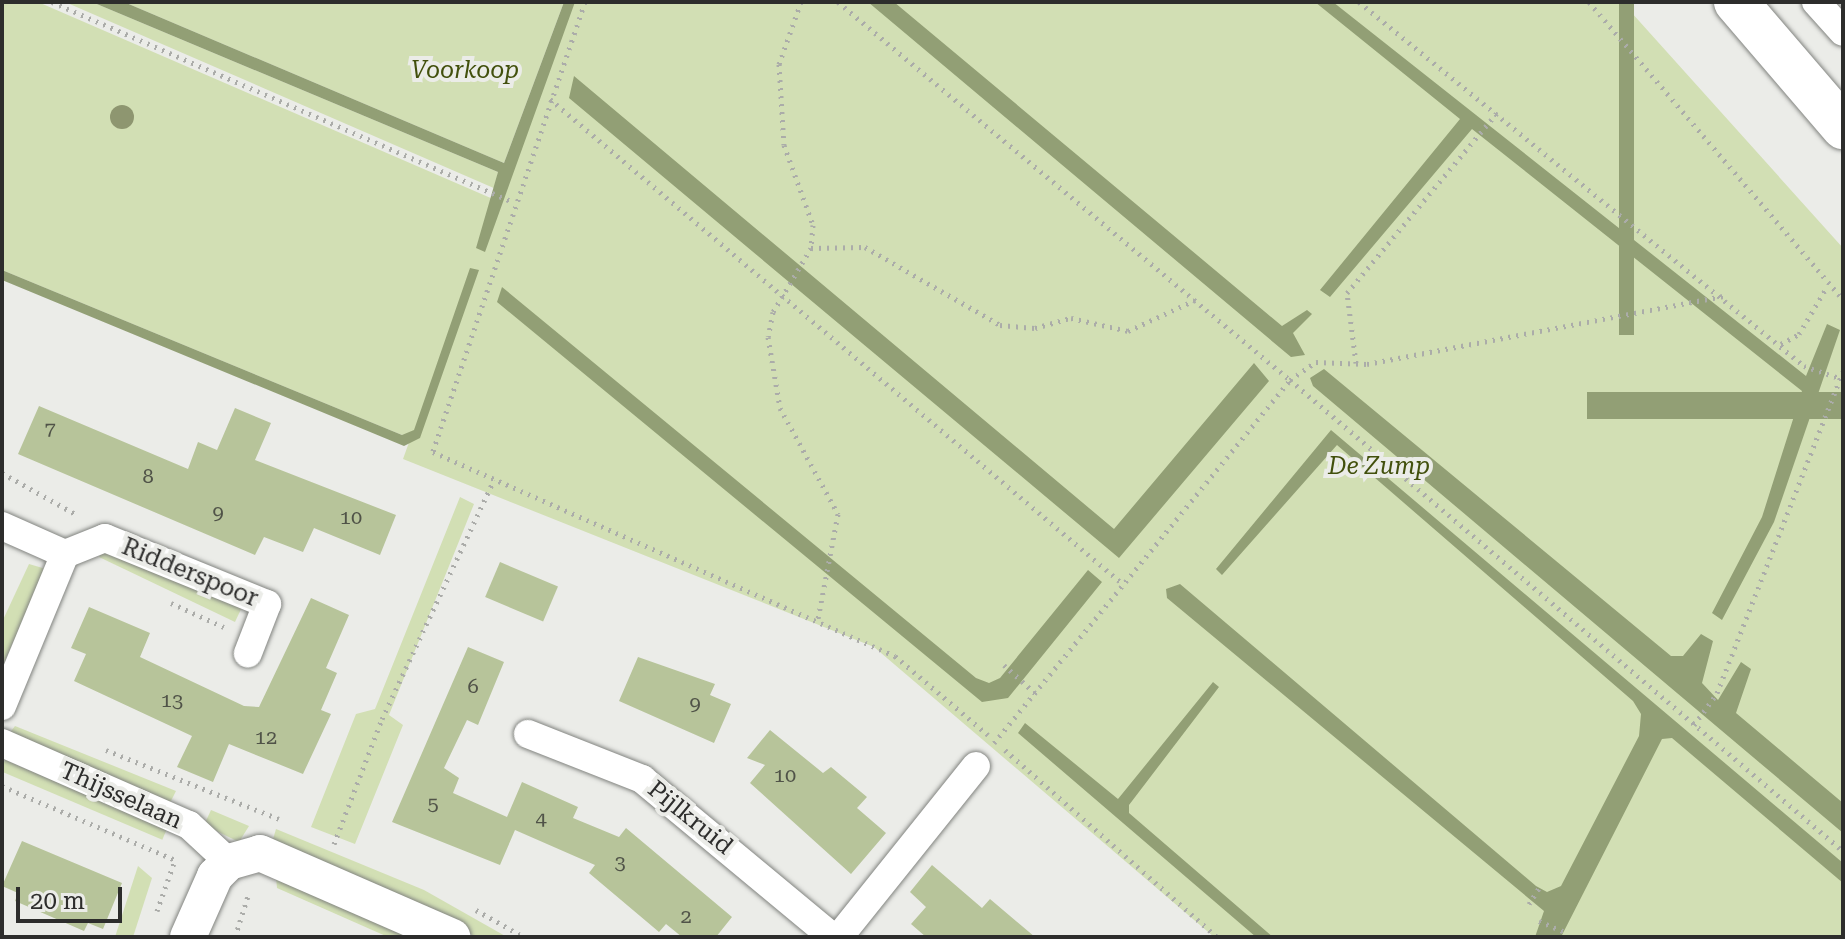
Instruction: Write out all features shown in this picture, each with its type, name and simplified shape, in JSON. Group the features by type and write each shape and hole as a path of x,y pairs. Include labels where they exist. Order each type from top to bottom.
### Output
{"highway":[{"path":"1736,2 1843,127"}],"street":[{"path":"1816,2 1843,32"},
{"path":"2,526 65,554 2,706"},
{"name":"Ridderspoor","path":"65,554 105,538 267,604 248,653"},
{"name":"Pijlkruid","path":"528,734 642,779 832,937"},
{"name":"Thijsselaan","path":"2,743 189,825 229,862"},
{"path":"839,937 976,766"},
{"path":"188,937 204,890 229,862 260,853 452,937"}],"path":[{"path":"52,2 513,202"},
{"path":"585,2 513,202 433,452 818,619 895,656 1217,937"},
{"path":"801,2 779,64 784,145 813,225 811,248 782,296 768,337 780,408 838,514 818,619"},
{"path":"838,2 1290,380 1843,851"},
{"path":"1359,2 1724,296 1804,366 1830,376 1842,375 1717,693 1694,725"},
{"path":"1589,2 1827,287 1843,299"},
{"path":"550,99 1124,585"},
{"path":"1356,363 1347,293 1497,113"},
{"path":"811,248 865,247 1000,325 1035,328 1071,318 1128,331 1195,300"},
{"path":"1781,344 1799,334 1827,287"},
{"path":"996,741 1290,380 1316,362 1356,363 1724,296"},
{"path":"2,473 70,509 105,538"},
{"path":"334,844 382,719 494,480"},
{"path":"1004,665 1035,693"},
{"path":"152,924 204,789"},
{"path":"1529,904 1541,885"},
{"path":"1539,921 1567,933"}],"green space":[{"name":"De Zump","path":"2,2 38,2 493,199 476,248 572,2 1622,2 1843,248 1843,937 1214,937 874,647 403,459 412,434 402,435 2,270"},
{"path":"65,2 92,2 498,172 496,189"},
{"name":"Voorkoop","path":"124,2 564,2 504,163"},
{"path":"460,497 474,504 389,715 403,725 355,844 311,827 356,714 375,709"},
{"path":"103,550 242,607 235,622 99,557"},
{"path":"29,564 46,569 2,667 2,622"},
{"path":"15,726 176,791 170,803 9,734"},
{"path":"5,760 167,829 162,840 2,772"},
{"path":"211,810 249,826 239,842 204,825"},
{"path":"276,829 424,890 507,937 477,937 271,846"},
{"path":"138,866 152,878 133,937 115,937"},
{"path":"276,877 415,937 388,937 277,888"}],"shaded area":[{"path":"92,2 124,2 504,163 564,2 575,2 485,252 476,248 498,172"},
{"path":"868,2 894,2 1282,326 1307,310 1312,314 1293,333 1305,355 1291,357"},
{"path":"1315,2 1333,2 1806,376 1827,324 1840,330 1774,522 1722,620 1712,613 1762,517 1802,391 1472,129 1330,297 1320,290 1460,119"},
{"path":"1619,2 1634,2 1634,335 1619,335"},
{"path":"574,76 1114,529 1254,363 1269,381 1119,558 569,98"},
{"path":"470,268 479,270 420,438 404,446 2,280 2,270 402,435 414,430"},
{"path":"502,287 976,678 989,683 1000,678 1088,570 1102,582 1008,698 982,702 497,302"},
{"path":"1324,369 1671,656 1683,656 1701,634 1713,641 1702,683 1718,700 1741,662 1751,669 1736,713 1843,803 1843,833 1313,386 1310,378"},
{"path":"1587,392 1843,392 1843,419 1587,419"},
{"path":"1331,430 1843,863 1843,883 1672,738 1662,739 1561,937 1535,937 1544,911 1167,598 1166,589 1180,584 1536,886 1547,892 1561,886 1639,736 1641,714 1633,701 1337,445 1222,575 1216,569"},
{"path":"1213,682 1219,687 1129,805 1129,813 1273,937 1256,937 1018,733 1025,723 1118,799"}],"building":[{"path":"39,406 188,469 198,442 217,450 235,408 271,423 255,460 396,515 380,555 314,528 303,552 264,537 255,555 18,454"},
{"path":"500,562 558,587 543,622 485,597"},
{"path":"311,598 349,615 326,668 337,673 321,710 331,714 303,774 229,744 213,782 177,767 192,736 74,681 86,654 71,648 89,607 150,633 140,657 244,706 259,707"},
{"path":"468,647 504,662 478,725 467,720 444,768 459,778 453,793 507,817 522,782 578,807 573,818 619,837 626,828 732,917 716,937 682,937 666,924 659,932 589,873 595,865 515,830 500,865 392,822"},
{"path":"638,657 715,684 710,695 731,704 714,743 619,701"},
{"path":"770,730 823,773 831,767 867,797 857,808 886,833 851,874 750,783 765,765 747,758"},
{"path":"22,841 122,883 103,929 88,923 84,931 15,901 18,893 2,886"},
{"path":"932,865 982,908 990,899 1035,937 926,937 911,924 926,907 910,892"}]}
